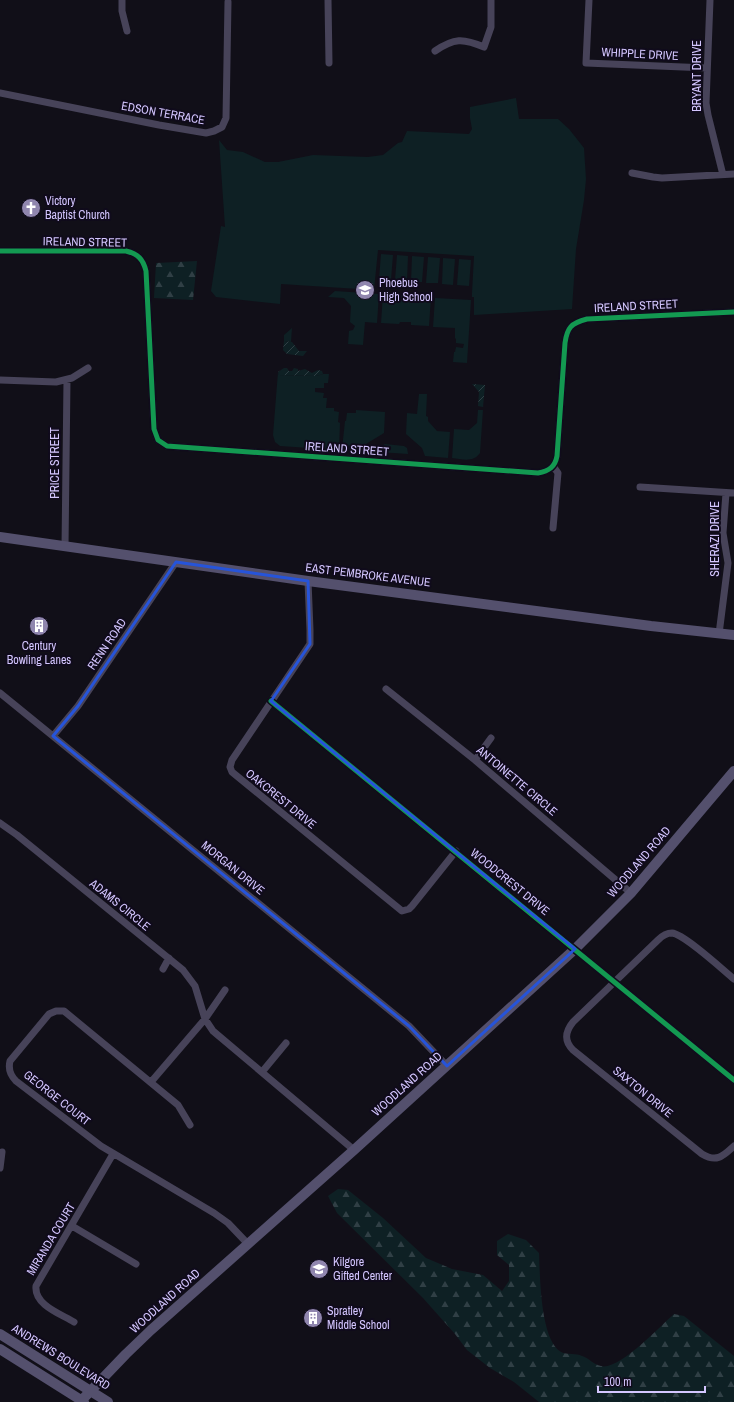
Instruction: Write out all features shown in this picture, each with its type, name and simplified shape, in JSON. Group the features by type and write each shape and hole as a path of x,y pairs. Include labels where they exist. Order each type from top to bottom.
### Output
{"main road":[{"name":"EAST PEMBROKE AVENUE","path":"0,537 308,581 734,635"},
{"name":"WOODLAND ROAD","path":"82,1402 90,1391 141,1340 576,949 631,893 734,771"},
{"name":"ANDREWS BOULEVARD","path":"0,1334 108,1402"},
{"name":"ANDREWS BOULEVARD","path":"0,1348 82,1402"}],"street":[{"path":"122,0 122,11 127,31"},
{"path":"328,0 329,63"},
{"path":"435,50 447,43 455,41 468,41 484,47 491,27 491,0"},
{"name":"WHIPPLE DRIVE","path":"589,0 586,62 707,68"},
{"name":"BRYANT DRIVE","path":"710,0 706,98 708,116 723,174"},
{"name":"EDSON TERRACE","path":"0,93 165,126 206,133 214,131 222,127 226,118 228,2"},
{"path":"632,173 662,178 734,174"},
{"name":"IRELAND STREET","path":"0,251 126,251 134,253 140,257 146,271 154,429 158,440 167,446 544,472 553,466 557,456 565,343 567,333 571,326 578,321 587,319 734,312"},
{"path":"0,380 56,382 67,380 88,368"},
{"name":"PRICE STREET","path":"65,547 67,380"},
{"path":"553,466 558,473 553,528"},
{"path":"640,487 730,493"},
{"name":"SHERAZI DRIVE","path":"719,634 728,563 723,533 730,493"},
{"name":"RENN ROAD","path":"52,736 78,706 176,562"},
{"name":"OAKCREST DRIVE","path":"308,581 310,644 232,760 230,767 232,772 402,911 409,909 456,851"},
{"name":"ANTOINETTE CIRCLE","path":"386,689 475,760 631,893"},
{"name":"MORGAN DRIVE","path":"0,692 409,1026 447,1066"},
{"name":"WOODCREST DRIVE","path":"271,702 456,851 576,949 614,983 734,1080"},
{"path":"475,760 491,738"},
{"name":"ADAMS CIRCLE","path":"0,823 21,838 183,970 193,982 205,1019 216,1034 354,1150"},
{"path":"614,983 658,940 670,933 676,934 685,939 734,979"},
{"path":"163,969 169,958"},
{"name":"SAXTON DRIVE","path":"614,983 573,1022 567,1031 567,1041 573,1050 702,1154 714,1158 724,1155 734,1146"},
{"path":"151,1082 205,1019 225,990"},
{"name":"GEORGE COURT","path":"190,1125 178,1105 68,1014 60,1010 52,1012 46,1018 10,1061 10,1074 16,1081 92,1140 113,1154 214,1213 228,1223 248,1244"},
{"path":"262,1072 286,1043"},
{"path":"0,1168 2,1152"},
{"name":"MIRANDA COURT","path":"74,1322 42,1303 37,1297 35,1290 37,1284 113,1154"},
{"path":"72,1226 136,1264"}],"highlighted area":[{"path":"176,562 308,581 310,644 271,701 575,949 447,1066 409,1026 53,736 78,706"}],"green space":[{"path":"516,98 519,119 558,119 569,129 584,148 586,179 576,249 572,309 474,315 474,297 472,297 472,293 474,256 378,250 374,290 281,284 280,304 216,297 211,291 221,226 225,227 219,140 227,150 243,152 265,162 278,162 313,155 368,157 383,155 398,143 402,142 407,131 469,134 472,129 470,107"},
{"path":"381,254 393,255 391,280 379,279"},
{"path":"397,255 408,256 407,281 395,280"},
{"path":"412,256 424,257 422,282 411,282"},
{"path":"428,257 440,258 438,283 426,283"},
{"path":"443,258 455,259 453,285 442,284"},
{"path":"459,259 471,260 469,286 457,285"},
{"path":"197,261 193,300 154,298 156,263"},
{"path":"335,291 379,294 377,323 365,322 363,345 348,344 349,331 353,330 355,326 350,322 351,306 344,298 328,297"},
{"path":"383,294 431,297 429,326 411,325 411,322 400,322 399,324 381,323"},
{"path":"435,298 471,300 467,363 453,362 456,347 463,348 464,344 456,343 455,328 433,327"},
{"path":"292,328 291,342 284,341 284,335"},
{"path":"284,341 292,342 299,351 307,351 303,356 287,354 283,350"},
{"path":"284,368 287,368 289,371 292,371 294,368 298,369 298,371 305,369 312,373 318,370 322,371 323,374 316,376 279,375 278,372"},
{"path":"278,372 279,375 316,376 329,374 328,383 324,383 324,388 315,388 315,392 324,393 323,398 327,398 326,408 334,408 334,411 339,412 339,450 280,446 275,442 273,435"},
{"path":"472,384 485,385 483,407 478,406 479,392"},
{"path":"419,394 427,394 426,416 428,417 428,421 437,431 450,432 448,458 425,456 422,448 406,434 407,413 417,414"},
{"path":"356,410 385,412 384,433 366,444 363,451 342,449 347,413 356,413"},
{"path":"478,410 483,410 480,453 471,459 452,458 454,429 469,430 477,423"},
{"path":"385,444 404,446 407,448 408,454 379,452 380,447"},
{"path":"338,1189 348,1190 383,1218 426,1258 452,1269 483,1275 502,1291 509,1281 509,1265 497,1255 497,1241 508,1234 526,1240 539,1253 542,1306 545,1321 554,1345 563,1353 580,1355 598,1365 609,1366 628,1355 674,1314 684,1316 734,1356 734,1402 539,1402 514,1382 490,1368 467,1350 423,1298 337,1213 328,1196"}],"cycle path":[{"path":"0,251 126,251 139,258 146,271 154,429 158,440 167,446 538,473 548,470 553,466 557,456 565,343 567,333 574,324 587,319 734,312"},
{"path":"271,701 734,1080"}],"place":[{"name":"Victory Baptist Church","path":"31,208"},
{"name":"Phoebus High School","path":"365,290"},
{"name":"Century Bowling Lanes","path":"39,626"},
{"name":"Kilgore Gifted Center","path":"319,1269"},
{"name":"Spratley Middle School","path":"313,1318"}]}
